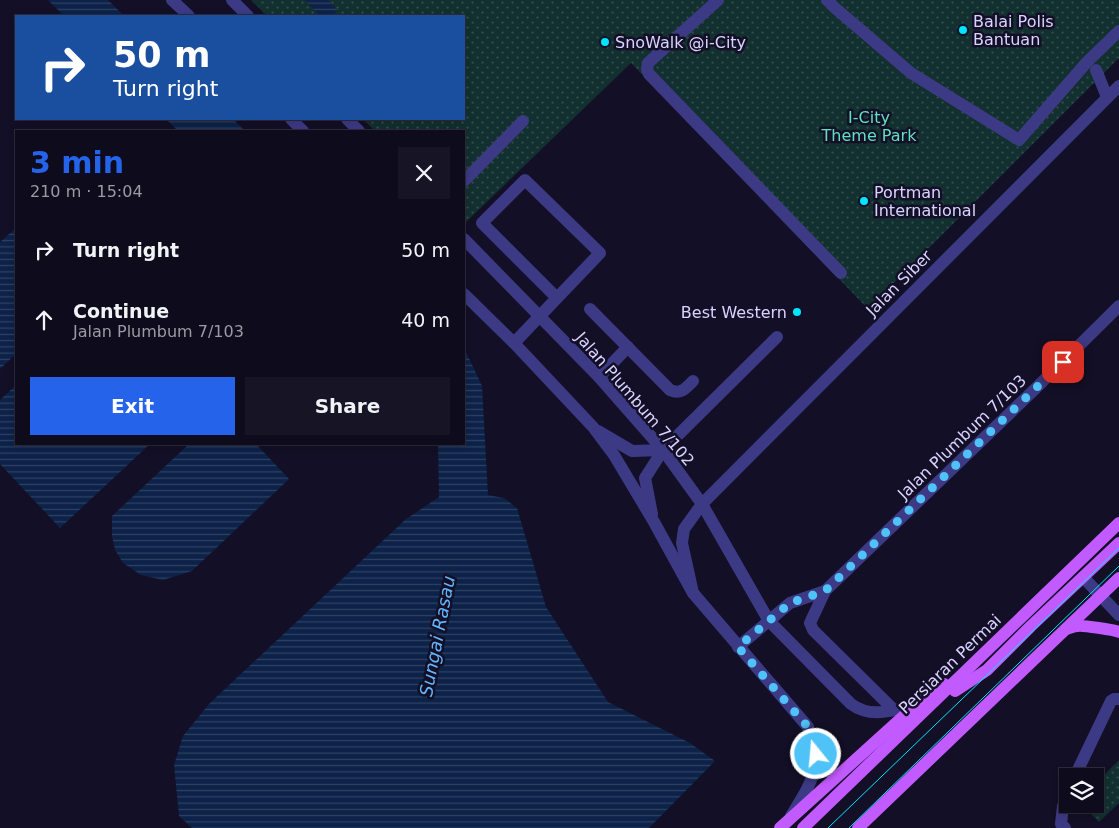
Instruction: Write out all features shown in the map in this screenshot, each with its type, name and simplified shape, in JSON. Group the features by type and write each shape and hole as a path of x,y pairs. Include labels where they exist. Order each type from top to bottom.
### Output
{"main road":[{"name":"Persiaran Permai","path":"804,828 920,709 980,658 1119,523"},
{"path":"784,824 920,709 987,670 1119,543"},
{"path":"858,828 1119,578"},
{"path":"1063,630 1080,625 1114,629 1119,632"}],"street":[{"path":"172,0 188,15"},
{"path":"232,0 247,15"},
{"path":"718,0 648,63 647,69 649,74 841,273"},
{"path":"827,0 911,73 1019,140 1087,62 1119,31"},
{"path":"1096,70 1107,97"},
{"name":"Jalan Siber","path":"693,593 682,543 684,529 702,504 1119,86"},
{"path":"292,120 302,130"},
{"path":"348,120 358,130"},
{"path":"465,181 523,121"},
{"path":"514,343 539,317 600,253 525,180 482,223 557,298"},
{"name":"Jalan Plumbum 7/102","path":"465,240 599,377 662,450 702,504 769,621 859,710 870,712 920,709"},
{"path":"465,295 514,343 592,427 614,455 693,593 808,727 814,741 816,754 815,771 808,788 784,824"},
{"name":"Jalan Plumbum 7/103","path":"825,591 1119,306"},
{"path":"590,309 670,390 676,392 684,390 693,381"},
{"path":"654,522 645,478 662,450 777,338"},
{"path":"599,377 628,347"},
{"path":"592,427 632,451 662,450"},
{"path":"1083,577 1119,615"},
{"path":"738,647 790,603 825,591"},
{"path":"825,591 810,623 812,630 894,710"},
{"path":"1079,768 1110,701 1119,699"},
{"path":"1062,813 1061,824 1065,828"}],"green space":[{"name":"I-City Theme Park","path":"251,0 1119,0 1119,58 868,309 631,63 465,223 465,130 374,130 364,120 465,120 465,15 266,15"},
{"path":"1119,760 1119,803 1099,822 1090,813 1104,813 1104,775"}],"water":[{"path":"48,0 108,0 123,15 63,15"},
{"path":"305,0 328,0 338,10 333,15 319,15"},
{"path":"167,120 234,120 244,130 177,130"},
{"path":"15,229 15,355 0,369 0,242"},
{"name":"Sungai Rasau","path":"465,352 482,386 488,495 504,498 517,508 546,607 608,702 690,743 715,761 649,828 192,828 179,816 174,765 183,736 209,704 406,519 439,497 438,445 465,445"},
{"path":"15,386 15,445 149,445 60,528 0,464 0,400"},
{"path":"188,445 257,445 289,479 192,571 163,580 141,575 123,563 115,550 112,536 112,516"}],"tram line":[{"path":"828,828 1119,548"},
{"path":"849,828 1119,566"}],"place":[{"name":"Balai Polis Bantuan","path":"963,30"},
{"name":"SnoWalk @i-City","path":"605,42"},
{"name":"Portman International","path":"864,201"},
{"name":"Best Western","path":"797,312"}],"route":[{"path":"816,754 814,741 808,727 738,647 790,603 825,591 1063,362"}]}
